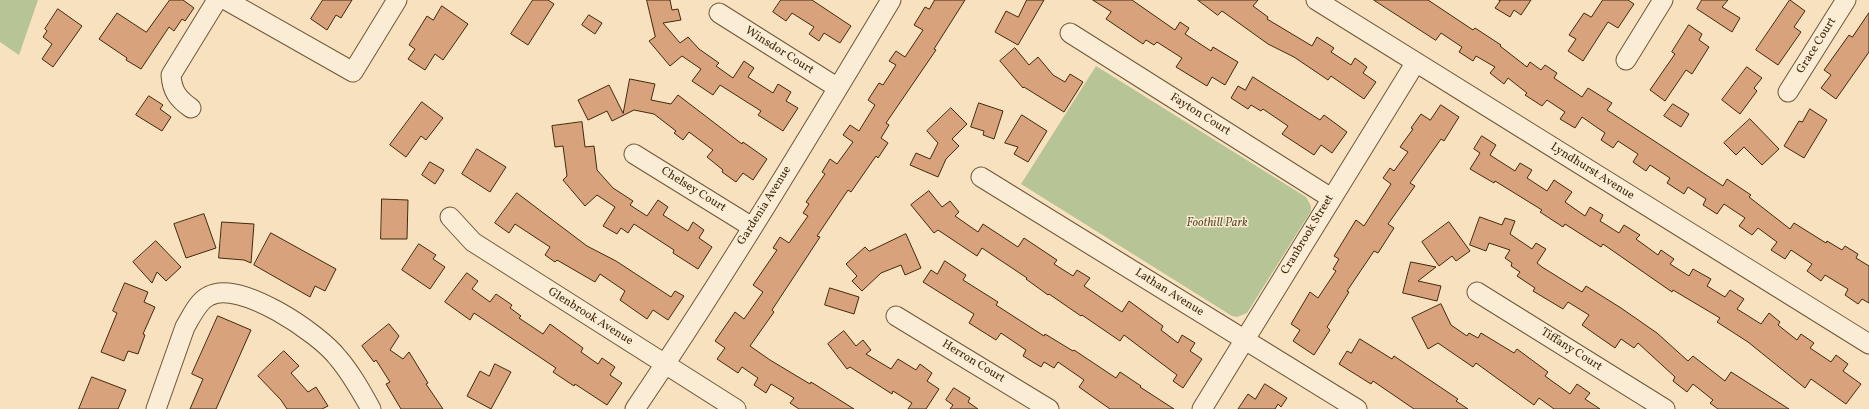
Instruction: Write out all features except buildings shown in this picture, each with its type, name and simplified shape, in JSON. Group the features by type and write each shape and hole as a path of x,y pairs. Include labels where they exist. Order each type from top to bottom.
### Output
{"street":[{"path":"191,108 177,97 172,84 172,75 217,0"},
{"path":"226,0 353,72 397,0"},
{"name":"Gardenia Avenue","path":"634,409 665,364 752,227 891,0"},
{"name":"Lyndhurst Avenue","path":"1316,0 1869,344"},
{"path":"1626,60 1663,0"},
{"name":"Grace Court","path":"1788,92 1846,0"},
{"name":"Winsdor Court","path":"719,13 838,88"},
{"name":"Fayton Court","path":"1070,33 1331,198"},
{"name":"Cranbrook Street","path":"1202,409 1416,62"},
{"name":"Chelsey Court","path":"634,154 752,227"},
{"name":"Lathan Avenue","path":"981,177 1357,409"},
{"name":"Glenbrook Avenue","path":"450,217 464,235 473,242 736,409"},
{"path":"156,409 185,327 206,297 220,292 230,292 256,301 311,331 338,357 372,409"},
{"name":"Tiffany Court","path":"1478,292 1665,409"},
{"name":"Herron Court","path":"896,316 1049,409"}],"green space":[{"path":"0,0 38,0 19,55 0,42"},
{"name":"Foothill Park","path":"1096,66 1306,197 1311,206 1311,211 1247,313 1237,317 1232,316 1021,184"}]}
